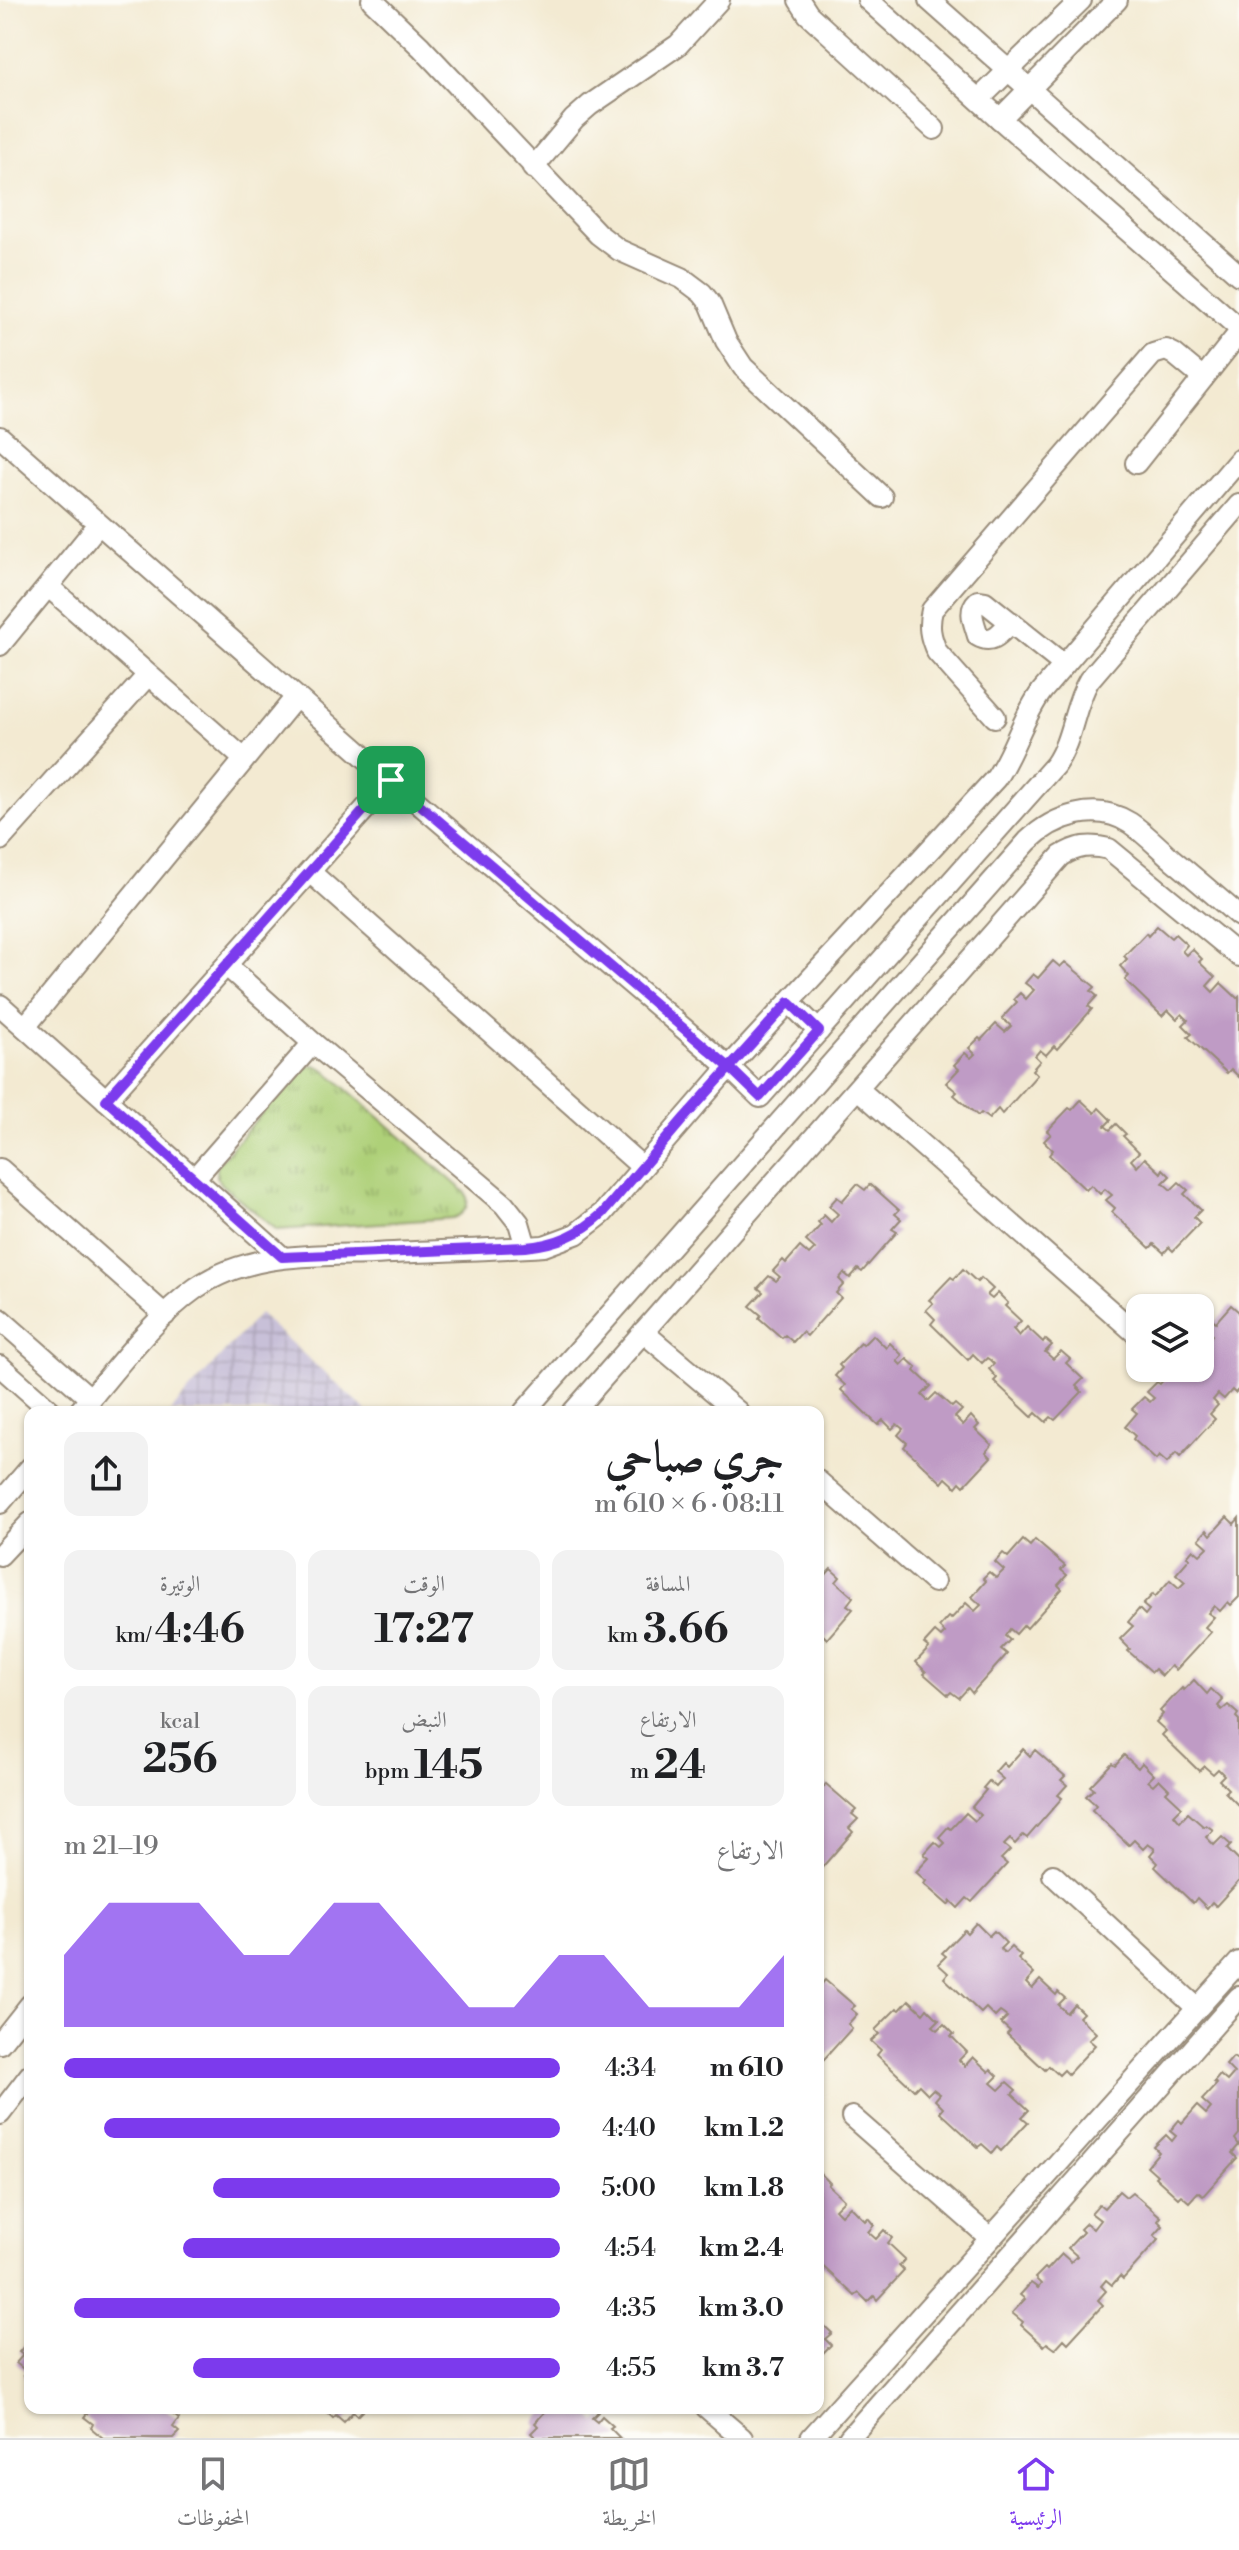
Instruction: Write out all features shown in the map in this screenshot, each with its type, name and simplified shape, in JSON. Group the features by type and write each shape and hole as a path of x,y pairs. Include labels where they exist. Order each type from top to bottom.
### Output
{"street":[{"path":"372,0 421,47 598,234 619,250 682,278 702,293 743,367 882,497"},
{"path":"533,168 574,119 678,45 719,0"},
{"path":"782,0 804,7 934,129"},
{"path":"868,0 1239,331 1136,463"},
{"path":"929,0 1239,275"},
{"path":"979,99 1081,0"},
{"path":"1000,119 1117,0"},
{"path":"995,717 937,652 929,622 932,610 1153,354 1166,350 1203,378"},
{"path":"4,449 98,525 295,698 729,1067 760,1097 1055,765 1067,745 1089,680 1239,505"},
{"path":"0,1319 85,1405 165,1315 198,1286 238,1267 282,1257 526,1247 560,1241 591,1225 729,1067 996,778 1010,756 1033,703 1239,460"},
{"path":"0,645 98,525"},
{"path":"49,587 244,759"},
{"path":"1011,622 1064,665"},
{"path":"0,840 148,675"},
{"path":"25,1027 295,698"},
{"path":"106,1100 391,780"},
{"path":"529,1406 1017,853 1049,824 1062,817 1089,813 1103,814 1129,823 1239,916"},
{"path":"578,1406 1061,856 1071,849 1084,846 1109,849 1239,956"},
{"path":"310,872 641,1166"},
{"path":"227,966 504,1204 519,1223 526,1247"},
{"path":"789,1002 819,1031"},
{"path":"0,1005 282,1257"},
{"path":"194,1179 313,1043"},
{"path":"858,1089 1126,1324"},
{"path":"0,1169 165,1315"},
{"path":"643,1332 731,1406"},
{"path":"0,1366 45,1406"},
{"path":"0,1503 24,1475"},
{"path":"824,1486 934,1582"},
{"path":"0,1555 24,1529"},
{"path":"1053,1875 1197,2008"},
{"path":"811,2438 1239,1962"},
{"path":"849,2438 1239,1997"},
{"path":"0,2043 24,2013"},
{"path":"0,2114 24,2084"},
{"path":"852,2117 990,2238"},
{"path":"714,2414 742,2438"}],"shaded area":[{"path":"259,1314 361,1406 175,1406"}],"green space":[{"path":"315,1065 324,1069 466,1193 467,1205 463,1211 453,1218 277,1230 220,1183 217,1165 301,1068"}],"building":[{"path":"1157,926 1171,938 1175,934 1187,945 1182,951 1186,955 1192,949 1202,959 1199,962 1215,977 1207,986 1213,992 1221,983 1237,998 1239,996 1239,1077 1231,1069 1227,1073 1188,1037 1192,1034 1183,1025 1188,1020 1182,1014 1177,1019 1168,1010 1162,1016 1125,980 1129,976 1120,966 1127,959 1124,956"},
{"path":"1053,961 1060,967 1065,962 1095,987 1091,991 1097,996 1088,1006 1092,1009 1057,1049 1054,1046 1046,1055 1040,1050 1035,1056 1040,1061 1032,1070 1037,1075 1002,1114 998,1109 989,1119 981,1113 978,1116 954,1095 957,1092 946,1083 959,1069 954,1065 965,1053 971,1058 975,1054 969,1048 996,1024 1005,1032 1011,1026 1002,1018 1017,1002 1014,999 1020,993 1026,999 1034,990 1025,983 1033,974 1038,978"},
{"path":"1081,1100 1095,1113 1099,1108 1111,1120 1105,1126 1110,1130 1116,1124 1126,1134 1123,1136 1139,1152 1131,1160 1137,1167 1145,1158 1161,1173 1163,1169 1170,1176 1163,1183 1171,1190 1179,1182 1188,1190 1184,1194 1201,1210 1194,1217 1200,1223 1173,1251 1169,1247 1164,1253 1154,1244 1150,1248 1112,1212 1115,1208 1106,1200 1112,1195 1105,1189 1100,1194 1091,1185 1086,1190 1049,1155 1053,1150 1044,1141 1051,1134 1047,1131"},
{"path":"857,1184 865,1190 870,1184 899,1210 895,1214 901,1219 892,1229 897,1232 862,1272 858,1269 850,1278 844,1273 839,1279 844,1284 836,1293 841,1298 807,1336 802,1332 793,1342 785,1335 782,1338 750,1306 763,1292 758,1288 769,1276 776,1281 780,1277 773,1271 783,1260 786,1263 800,1247 809,1255 815,1249 806,1241 821,1225 818,1222 824,1215 831,1222 838,1214 829,1206 837,1197 842,1201"},
{"path":"963,1269 977,1282 981,1278 993,1289 987,1295 992,1299 998,1293 1008,1303 1005,1306 1021,1321 1013,1329 1019,1336 1027,1327 1043,1342 1045,1339 1052,1345 1045,1352 1053,1359 1061,1351 1070,1359 1066,1363 1083,1379 1076,1386 1082,1392 1055,1420 1051,1417 1046,1422 1036,1413 1032,1417 994,1381 997,1378 989,1369 994,1364 990,1360 987,1358 982,1363 973,1354 968,1360 931,1324 935,1319 926,1310 933,1303 929,1300"},
{"path":"1231,1305 1239,1312 1239,1389 1235,1393 1232,1390 1224,1399 1218,1394 1213,1400 1218,1405 1210,1414 1215,1419 1180,1457 1176,1453 1167,1463 1159,1456 1156,1460 1125,1427 1137,1413 1132,1409 1144,1397 1150,1402 1154,1398 1147,1392 1157,1382 1214,1382 1214,1320 1216,1322"},
{"path":"873,1335 886,1348 890,1343 902,1355 897,1361 901,1365 907,1359 917,1368 915,1371 931,1386 922,1395 928,1401 936,1393 952,1407 955,1404 962,1410 955,1417 963,1425 971,1416 979,1425 975,1429 992,1445 986,1452 991,1457 964,1486 960,1482 956,1487 946,1478 942,1483 904,1447 907,1443 898,1435 903,1429 897,1424 892,1429 883,1420 878,1425 841,1390 845,1385 835,1376 842,1368 839,1365"},
{"path":"1227,1517 1234,1524 1239,1518 1239,1597 1231,1605 1228,1602 1220,1611 1214,1606 1208,1613 1214,1617 1205,1627 1211,1632 1176,1670 1171,1666 1162,1676 1155,1669 1152,1672 1128,1651 1130,1649 1120,1639 1133,1626 1128,1622 1139,1609 1145,1615 1149,1610 1143,1605 1170,1580 1179,1588 1185,1582 1176,1574 1190,1558 1187,1556 1193,1549 1200,1555 1208,1547 1199,1539 1207,1530 1211,1535"},
{"path":"1023,1540 1030,1546 1035,1540 1065,1566 1061,1570 1067,1575 1058,1585 1062,1589 1027,1628 1024,1625 1016,1634 1010,1629 1005,1636 1010,1640 1001,1649 1007,1654 972,1693 968,1688 959,1698 951,1692 948,1695 924,1674 926,1672 916,1662 929,1648 924,1644 935,1632 941,1637 945,1633 939,1627 966,1603 975,1611 981,1605 972,1597 986,1581 983,1578 989,1572 996,1578 1004,1570 995,1562 1003,1553 1008,1557"},
{"path":"831,1569 840,1577 836,1582 853,1597 847,1605 853,1609 827,1639 824,1636 824,1577"},
{"path":"1194,1680 1207,1694 1211,1689 1223,1700 1218,1706 1222,1710 1228,1705 1238,1714 1239,1806 1225,1792 1228,1789 1219,1780 1224,1775 1218,1769 1213,1774 1204,1766 1199,1771 1162,1735 1166,1731 1156,1722 1163,1714 1160,1711"},
{"path":"1023,1749 1030,1756 1035,1750 1065,1776 1061,1780 1067,1785 1058,1795 1062,1798 1027,1838 1023,1835 1015,1844 1010,1839 1004,1845 1010,1850 1001,1859 1007,1864 972,1902 967,1898 958,1908 951,1901 948,1905 924,1884 926,1881 916,1872 929,1858 924,1854 935,1842 941,1847 945,1843 939,1837 966,1813 975,1821 981,1815 972,1807 986,1790 983,1788 989,1781 996,1787 1003,1779 995,1772 1003,1763 1007,1767"},
{"path":"1124,1755 1138,1768 1142,1763 1154,1775 1148,1781 1153,1785 1159,1779 1169,1789 1166,1792 1182,1807 1174,1815 1180,1822 1188,1813 1204,1827 1206,1825 1213,1830 1206,1837 1214,1845 1222,1837 1231,1845 1227,1849 1239,1861 1239,1881 1216,1906 1212,1902 1207,1908 1197,1898 1193,1903 1155,1867 1158,1863 1150,1855 1155,1849 1148,1844 1143,1849 1134,1840 1129,1845 1092,1810 1096,1805 1086,1796 1094,1789 1090,1786"},
{"path":"826,1784 856,1810 852,1814 858,1819 849,1828 853,1832 824,1865"},
{"path":"976,1923 989,1936 994,1931 1006,1943 1000,1949 1005,1953 1011,1947 1021,1956 1018,1959 1034,1974 1026,1983 1032,1989 1040,1980 1056,1995 1058,1992 1065,1998 1058,2005 1066,2013 1074,2004 1083,2013 1079,2017 1096,2033 1089,2040 1095,2045 1068,2074 1064,2070 1059,2075 1049,2066 1045,2070 1007,2034 1010,2031 1001,2023 1007,2017 1000,2012 995,2017 986,2008 981,2013 944,1978 948,1973 938,1964 946,1956 942,1953 964,1930 967,1933"},
{"path":"824,1981 855,2006 851,2009 857,2014 848,2024 852,2028 824,2059"},
{"path":"909,2000 923,2013 927,2008 939,2020 933,2026 938,2030 944,2024 954,2034 951,2036 967,2052 959,2060 965,2066 973,2057 989,2072 991,2069 998,2076 991,2083 999,2090 1007,2082 1016,2090 1012,2094 1029,2110 1022,2117 1028,2122 1001,2151 997,2147 992,2153 982,2144 978,2147 940,2112 943,2108 935,2100 940,2094 933,2089 928,2094 919,2085 914,2090 877,2055 881,2050 871,2041 879,2034 875,2030"},
{"path":"1233,2057 1239,2061 1239,2134 1235,2139 1239,2145 1232,2153 1237,2158 1203,2196 1198,2192 1189,2202 1181,2195 1178,2198 1147,2166 1159,2152 1154,2147 1166,2135 1172,2141 1176,2136 1170,2131 1179,2120 1182,2123 1197,2106 1206,2114 1211,2108 1202,2100 1217,2084 1214,2082 1220,2075 1227,2081 1234,2073 1226,2065"},
{"path":"824,2177 844,2200 835,2209 841,2215 850,2206 865,2221 868,2218 874,2225 868,2232 876,2239 884,2230 892,2238 888,2243 905,2259 899,2266 904,2271 877,2300 874,2296 868,2302 859,2293 855,2296 824,2268"},
{"path":"1119,2191 1126,2197 1132,2192 1161,2217 1158,2221 1163,2226 1154,2236 1159,2239 1123,2279 1120,2276 1112,2285 1106,2280 1101,2286 1106,2291 1098,2300 1103,2305 1068,2343 1064,2339 1055,2349 1047,2343 1044,2346 1012,2313 1025,2299 1020,2295 1031,2283 1038,2288 1041,2284 1035,2278 1062,2254 1071,2262 1077,2256 1068,2248 1083,2232 1080,2229 1086,2223 1093,2229 1100,2220 1091,2213 1099,2204 1104,2208"},
{"path":"824,2326 832,2333 825,2339 831,2345 824,2352"},
{"path":"24,2346 24,2370 16,2363 23,2355 19,2352"},
{"path":"86,2414 172,2414 179,2419 173,2427 179,2432 173,2438 103,2438 84,2417"},
{"path":"329,2414 351,2414 344,2422 336,2415 333,2418"},
{"path":"543,2414 596,2414 592,2418 597,2422 602,2416 620,2438 536,2438 531,2433 538,2426 535,2423"}],"route":[{"path":"391,780 106,1100 282,1257 544,1246 560,1241 591,1225 603,1213 641,1166 729,1067 789,1002 819,1031 760,1097 729,1067 391,780"}]}
